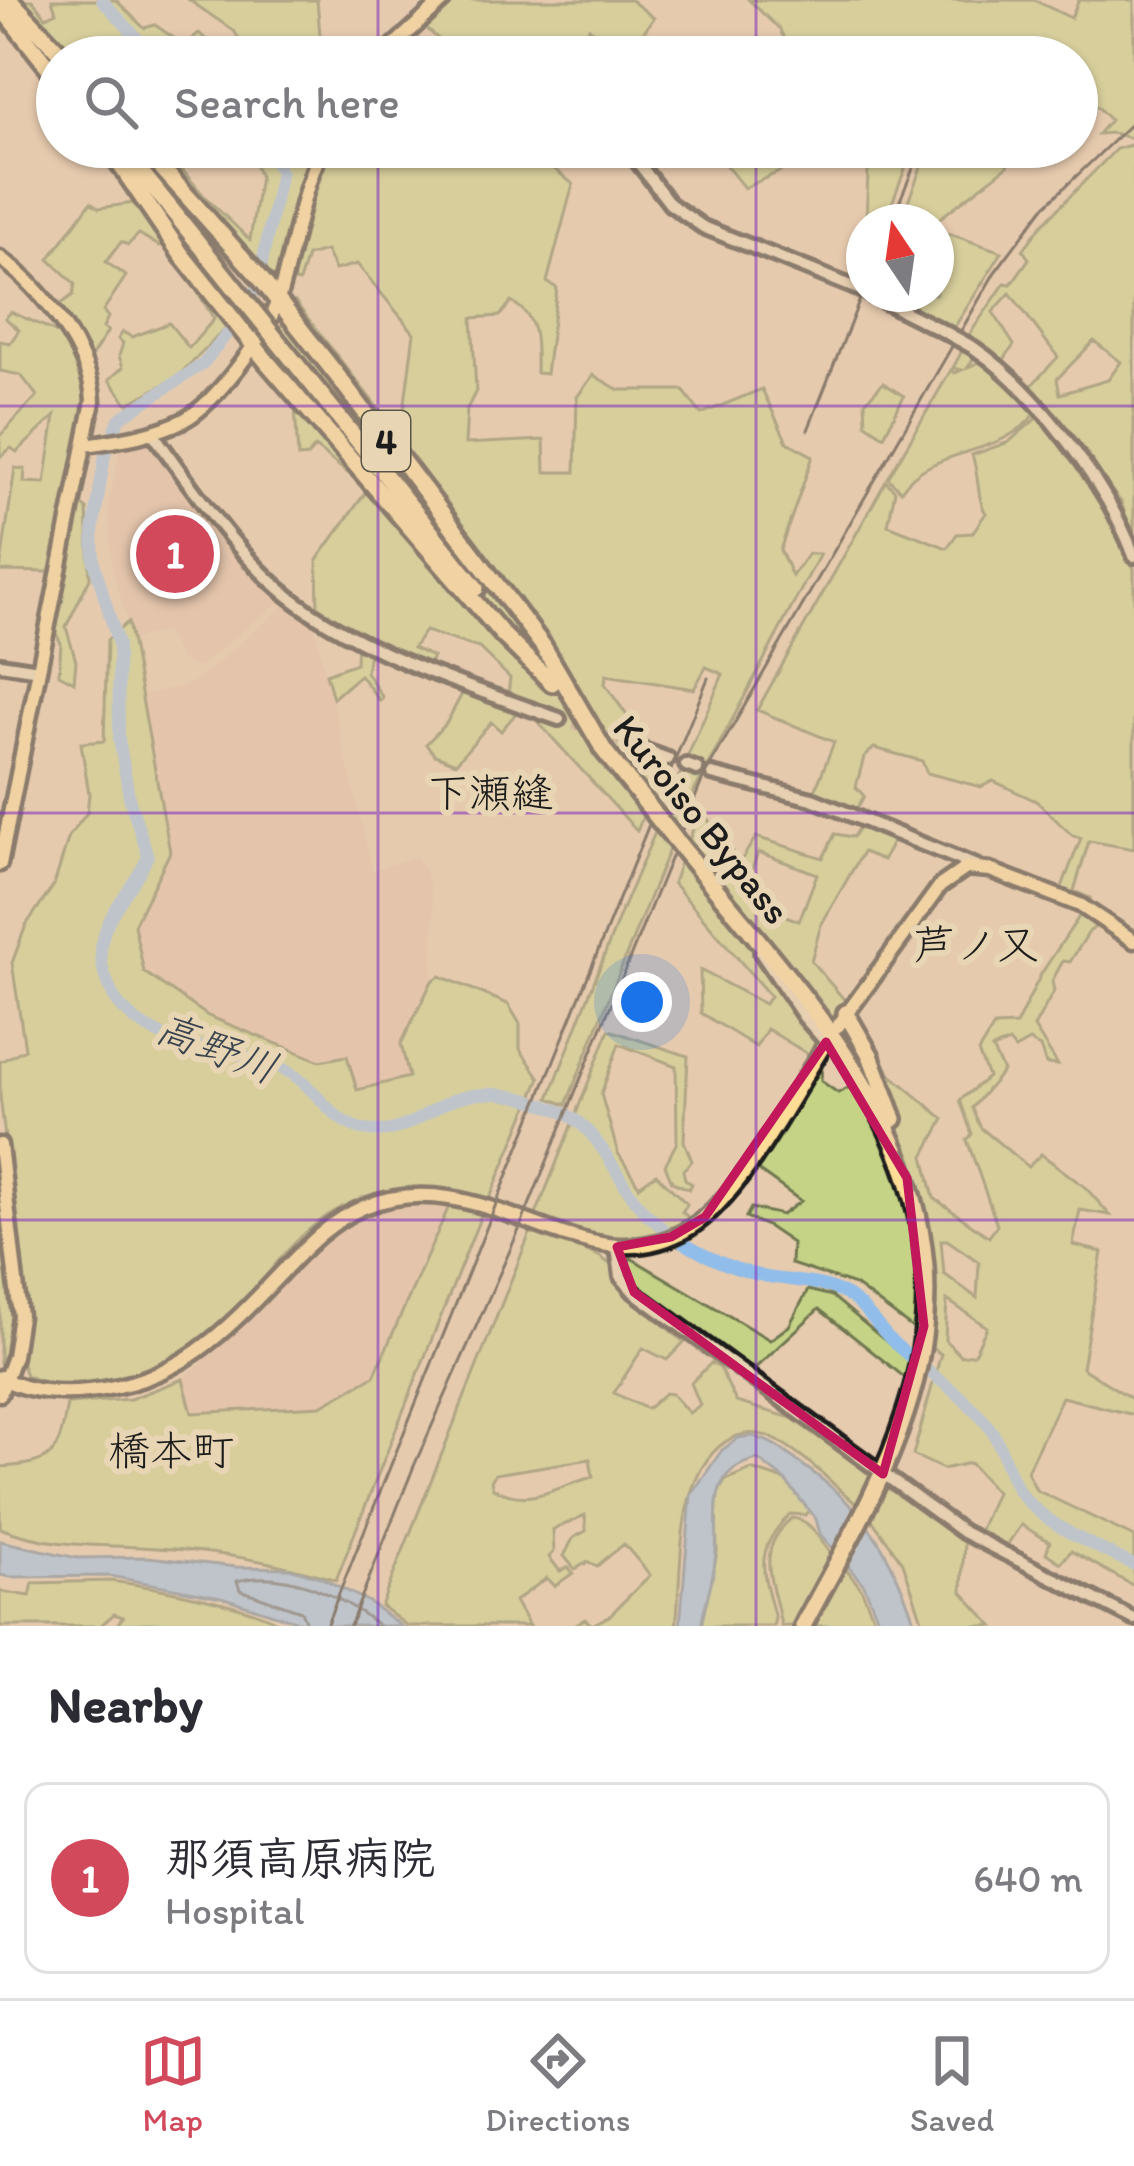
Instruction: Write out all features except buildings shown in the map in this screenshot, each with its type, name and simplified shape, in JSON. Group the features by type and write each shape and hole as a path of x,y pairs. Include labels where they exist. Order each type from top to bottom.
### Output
{"highway":[{"path":"4,2 41,36"},
{"path":"4,2 36,42"},
{"path":"4,2 36,48"},
{"name":"4","path":"122,168 181,254 254,347 502,635 552,683"},
{"name":"Kuroiso Bypass","path":"138,168 815,1012 870,1090 909,1184 923,1264 922,1344 884,1474 803,1626"},
{"name":"4","path":"162,168 279,299 543,646 605,752"},
{"name":"4","path":"835,1030 870,1055 905,1145 909,1184"},
{"name":"4","path":"835,1030 909,1184"}],"main road":[{"path":"404,36 444,0"},
{"path":"92,444 152,432 199,410 254,347 279,299 313,168"},
{"path":"0,258 24,278 84,356 93,401 92,444 4,819 0,864"},
{"path":"0,1145 20,1316 18,1341 2,1384 82,1392 129,1384 172,1370 226,1330 319,1234 363,1208 396,1197 432,1194 467,1199 575,1238 617,1247 661,1240 690,1228 736,1183 835,1030 940,886 958,871 979,867 1080,905 1134,941"}],"street":[{"path":"642,168 670,204 718,237 846,285"},
{"path":"904,312 1003,368 1113,507 1134,556"},
{"path":"152,432 254,561 296,603 432,672 559,719"},
{"path":"0,664 39,670"},
{"path":"646,751 668,759"},
{"path":"712,774 795,793 979,867"},
{"path":"746,926 783,988 835,1030"},
{"path":"617,1247 617,1265 634,1292 963,1532 1134,1619"}],"highlighted area":[{"path":"826,1042 907,1178 924,1326 883,1474 634,1292 617,1247 671,1237 705,1217"}],"shaded area":[{"path":"147,439 282,600 197,668 181,660 165,631 133,640 112,570 108,503 120,448"},
{"path":"289,602 313,620 373,870 417,856 429,880 434,911 432,981 401,1044 410,1078 356,1091 321,1061 208,1016 144,971 134,925 170,852 143,695 192,683"},
{"path":"414,1201 450,1204 374,1376 321,1406 192,1413 183,1379 311,1252 340,1228 372,1211"}],"green space":[{"path":"21,0 32,0 46,17 56,12 52,0 116,0 144,28 155,25 171,36 55,36"},
{"path":"189,0 317,0 320,36 237,36"},
{"path":"453,0 631,0 654,18 641,36 600,36 589,28 585,36 435,36 422,25"},
{"path":"749,0 1034,0 1071,18 1079,0 1134,0 1134,139 1098,134 1110,120 1098,107 1098,36 783,36"},
{"path":"1134,144 1134,539 1121,502 1028,389 1058,357 1010,293 993,312 1014,345 1003,361 967,338 1005,283 1011,284 1029,259 1023,250 1040,227 1116,149","holes":["1094,341 1121,362 1108,380 1060,394 1057,379"]},
{"path":"168,168 181,168 250,240 260,176 256,168 553,168 573,184 547,282 557,288 546,374 536,373 532,323 520,308 511,302 500,316 472,318 476,391 467,409 465,444 544,440 545,472 575,472 577,397 593,375 619,390 683,390 701,414 762,389 787,442 813,456 780,550 792,576 808,554 820,554 686,807 566,1105 549,1098 623,907 723,674 706,667 694,689 606,675 605,684 645,741 646,758 664,765 637,831 538,722 535,703 508,694 510,678 479,648 425,631 413,648 433,657 429,665 381,645 369,653 366,672 383,698 380,701 360,675 333,698 326,674 356,663 357,634 318,611 317,560 368,489 315,447 308,456 298,457 295,407 260,364 295,302 381,412 403,418 414,333 357,264 335,270 326,251 307,256 299,282 264,274"},
{"path":"728,168 780,168 781,171 744,188"},
{"path":"868,168 905,169 892,204 867,204"},
{"path":"921,168 1005,168 954,207 907,204"},
{"path":"91,202 99,208 140,202 168,240 159,246 139,234 128,245 121,242 106,262 126,276 103,311 108,317 103,328 108,331 91,357 57,307 73,295 75,284 49,259"},
{"path":"954,235 1002,252 952,331 916,312 954,312"},
{"path":"180,263 229,325 177,377 128,404 109,380 123,367 119,356 123,343 118,339 123,332 132,337 169,323 189,348 214,319"},
{"path":"11,312 61,336 75,351 83,370 86,412 71,497 87,509 90,578 66,627 76,661 74,682 59,674 61,643 52,626 60,581 47,572 0,571 15,468 25,469 24,482 45,483 55,416 17,452 11,448 0,457 0,436 37,396 21,375 0,371 0,341 10,343 19,330 5,318"},
{"path":"964,347 977,353 968,367 986,359 1001,369 1035,413 1005,438 930,466 901,491 888,478 951,370 962,370 953,368"},
{"path":"883,383 904,396 884,436 866,424 865,402"},
{"path":"1040,415 1106,507 1134,569 1134,849 1089,841 1074,891 1090,898 1093,916 1101,922 1070,962 1063,961 1052,981 1054,991 1034,1027 1058,1065 1046,1064 1040,1047 1029,1041 1015,1049 1009,1042 992,1049 1003,1071 972,1108 981,1128 1028,1167 1041,1154 1085,1187 1110,1215 1080,1210 1073,1245 1102,1252 1082,1368 1134,1400 1134,1415 1062,1397 1027,1471 1036,1490 1134,1537 1134,1586 1071,1551 1061,1563 1046,1553 1050,1542 1021,1525 1004,1549 978,1534 996,1492 970,1463 943,1469 913,1455 941,1354 928,1346 928,1268 916,1198 893,1133 862,1072 824,1015 688,843 700,809 740,862 756,837 823,858 835,834 853,837 860,825 894,839 883,860 863,852 821,925 811,961 855,1012 890,1074 944,1119 924,1156 934,1198 989,1237 997,1225 967,1140 972,1134 960,1100 988,1077 978,1052 994,1026 1016,1025 1041,974 1080,915 1060,892 1081,838 1036,801 993,781 981,787 927,773 922,761 874,748 864,757 856,787 864,796 856,810 815,791 834,742 757,710 886,481 895,491 888,525 947,548 957,534 972,533 986,513 972,455 1009,442","holes":["758,852 817,874 799,921 783,915 751,872","941,1240 979,1262 977,1298 944,1274","947,1300 987,1327 974,1354 961,1356 945,1340"]},
{"path":"128,622 170,852 134,925 144,972 208,1016 320,1061 347,1056 357,1090 409,1077 401,1044 432,981 440,976 508,1004 520,1024 520,1049 540,1078 490,1198 422,1188 356,1201 301,1237 223,1324 198,1344 116,1379 59,1384 26,1375 22,1365 26,1313 0,1062 25,1049 12,963 26,925 54,885 69,836 87,813 89,794 81,743 104,741 107,640"},
{"path":"464,690 518,711 501,731 491,722 456,763 435,755 426,744 447,722"},
{"path":"682,857 818,1045 811,1056 767,1029 756,1047 701,1013 700,970 765,1004 770,996 673,883"},
{"path":"609,1030 688,1056 684,1141 692,1161 683,1170 692,1184 689,1189 672,1182 665,1165 677,1142 676,1066 619,1044 601,1094 618,1153 639,1186 656,1174 687,1204 682,1212 690,1219 632,1237 594,1234 535,1217"},
{"path":"817,1062 822,1067 821,1081 838,1093 852,1086 883,1142 907,1202 919,1266 915,1330 855,1285 791,1264 792,1243 746,1217 751,1208 782,1215 801,1201 752,1166"},
{"path":"450,1204 482,1213 336,1580 239,1557 52,1541 0,1528 0,1467 32,1463 51,1454 61,1435 67,1404 130,1399 183,1379 192,1413 321,1406 374,1376"},
{"path":"532,1228 610,1264 627,1294 684,1342 667,1360 643,1348 614,1393 647,1409 665,1393 672,1394 689,1413 700,1405 691,1383 711,1363 720,1368 736,1402 792,1418 875,1477 859,1506 799,1455 771,1438 744,1434 725,1442 709,1458 689,1501 676,1626 572,1626 585,1619 592,1625 609,1616 650,1575 624,1544 597,1566 588,1562 575,1569 564,1556 573,1538 586,1531 585,1515 553,1530 554,1552 549,1557 560,1571 568,1567 573,1573 555,1586 547,1578 515,1601 529,1626 407,1626 381,1606","holes":["590,1459 593,1477 531,1496 506,1494 493,1488 491,1481 495,1474"]},
{"path":"0,1244 5,1247 14,1321 0,1361"},
{"path":"631,1258 770,1340 789,1326 808,1290 832,1296 907,1359 909,1381 819,1309 752,1371 631,1280 626,1266"},
{"path":"751,1469 785,1480 809,1510 805,1515 790,1514 765,1552 773,1626 701,1626 717,1552 716,1498 725,1480"},
{"path":"886,1484 964,1540 962,1592 993,1626 924,1626 903,1563 870,1517"},
{"path":"792,1518 811,1527 834,1557 797,1626 781,1626 769,1557 772,1543"},
{"path":"843,1566 861,1588 877,1626 810,1626"},
{"path":"111,1581 226,1604 283,1626 116,1626 123,1617 114,1614 100,1626 0,1626 0,1591 30,1596 33,1583"}],"water":[{"path":"752,1436 775,1445 807,1468 862,1519 898,1578 916,1626 881,1626 864,1585 820,1534 816,1519 785,1480 758,1459 741,1465 722,1483 715,1560 701,1626 680,1626 691,1495 722,1450 738,1438"},
{"path":"0,1541 77,1558 148,1557 289,1568 320,1577 369,1602 401,1626 310,1626 221,1597 110,1576 0,1575"}],"waterway":[{"name":"高野川","path":"102,0 135,36"},
{"name":"高野川","path":"278,168 257,287 241,316 203,364 119,419 105,454 93,532 94,562 118,644 119,739 130,801 148,856 113,914 102,943 101,960 115,1000 153,1031 283,1069 337,1116 361,1129 395,1129 472,1095 501,1094 558,1110 588,1131 639,1205 675,1237 733,1267 830,1287 856,1302 894,1343 979,1415 995,1436 1014,1483 1037,1511 1134,1565"}],"tunnel":[{"path":"559,719 646,751"}],"railway":[{"path":"1098,155 1134,121"},
{"path":"898,204 913,168"},
{"path":"350,1626 414,1466 519,1230 704,776 995,272 1044,207 1085,168"},
{"path":"808,430 855,312"},
{"path":"326,1626 708,678"}],"place":[{"name":"那須高原病院","path":"175,554"}],"district":[{"name":"下瀬縫","path":"490,792"},
{"name":"芦ノ又","path":"976,944"},
{"name":"橋本町","path":"171,1450"}]}
